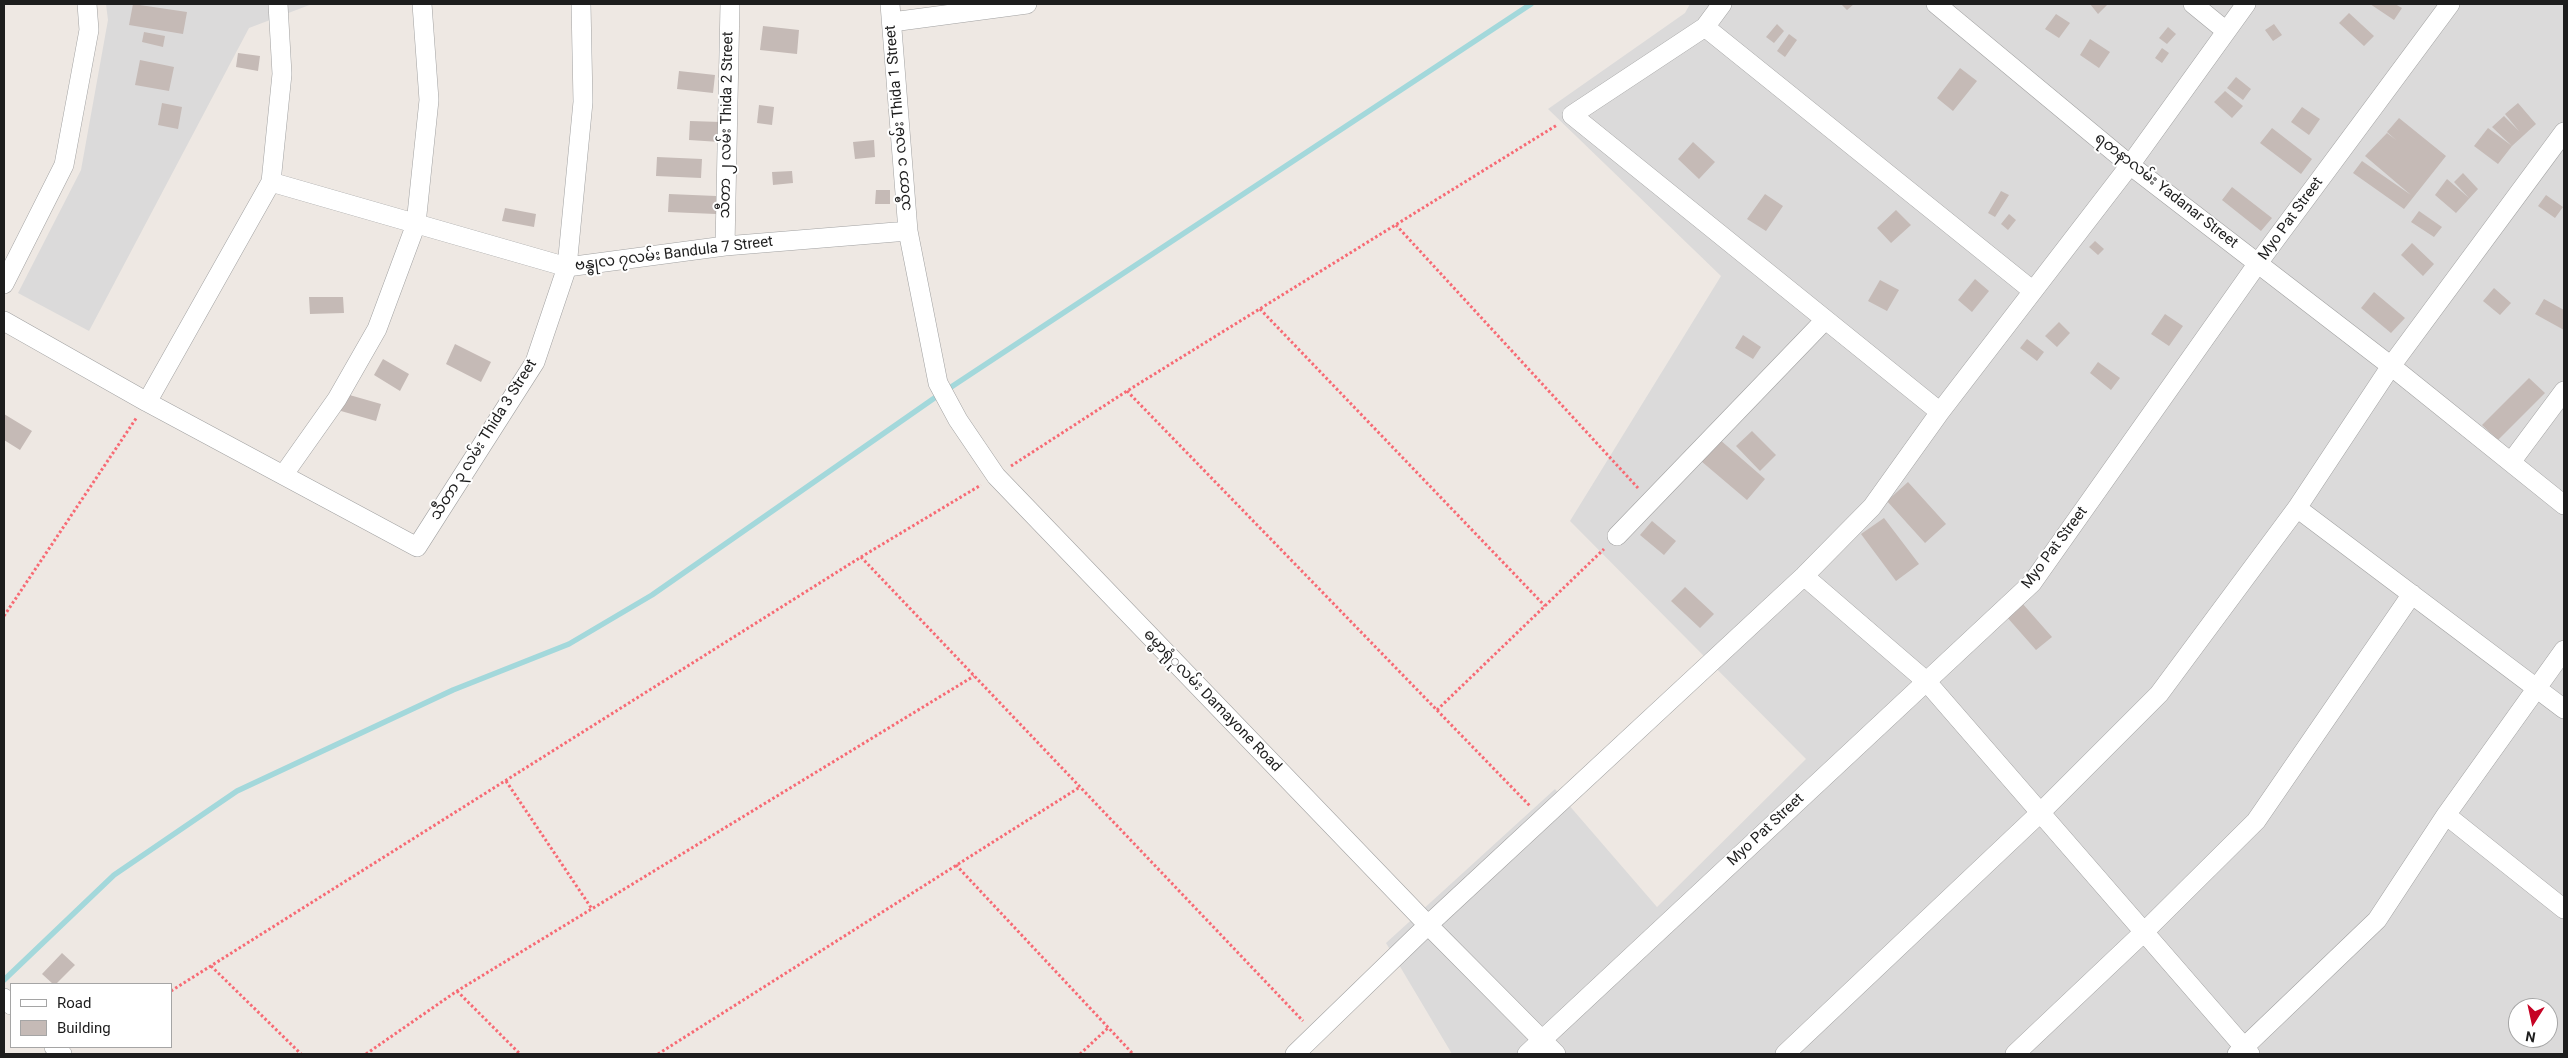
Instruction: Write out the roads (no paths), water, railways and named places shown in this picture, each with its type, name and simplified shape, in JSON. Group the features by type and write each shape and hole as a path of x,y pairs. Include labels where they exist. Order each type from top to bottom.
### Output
{"street":[{"path":"4,284 64,165 89,30 87,4"},
{"path":"148,402 271,182 282,74 278,4"},
{"path":"4,321 148,402 284,474 337,399 377,329 416,224 429,100 422,4"},
{"name":"သီတာ ၃ လမ်း Thida 3 Street","path":"284,474 417,547 535,362 567,267 583,102 580,4"},
{"name":"သီတာ ၂ လမ်း Thida 2 Street","path":"724,246 730,4"},
{"path":"891,13 1027,4"},
{"path":"1722,4 1706,27 1572,115 1940,412"},
{"name":"ရတနာလမ်း Yadanar Street","path":"1936,4 2130,165 2391,366 2564,505"},
{"path":"2192,4 2226,31"},
{"path":"1295,1054 1543,818 1804,576 1872,507 1940,412 2130,165 2246,4"},
{"name":"Myo Pat Street","path":"1527,1054 2032,583 2258,263 2450,4"},
{"name":"သီတာ ၁ လမ်း Thida 1 Street","path":"891,13 908,231 938,383"},
{"path":"1706,27 2034,291"},
{"path":"1785,1054 2041,812 2159,694 2298,508 2391,366 2564,132"},
{"name":"ဗန္ဓုလ ၇လမ်း Bandula 7 Street","path":"271,182 567,267 724,246 908,231"},
{"path":"1617,536 1825,320"},
{"name":"ဓမ္မာရုံုလမ်း Damayone Road","path":"938,383 948,403 996,476 1428,926 1556,1054"},
{"path":"2510,462 2564,391"},
{"path":"2298,508 2564,709"},
{"path":"1804,576 1926,681 2144,932 2244,1052 2377,920 2446,815 2564,650"},
{"path":"2015,1054 2144,932 2256,821 2412,594"},
{"path":"2446,815 2564,909"}],"waterway":[{"path":"4,980 114,875 237,791 453,690 569,644 652,595 933,399 1531,4"}]}
